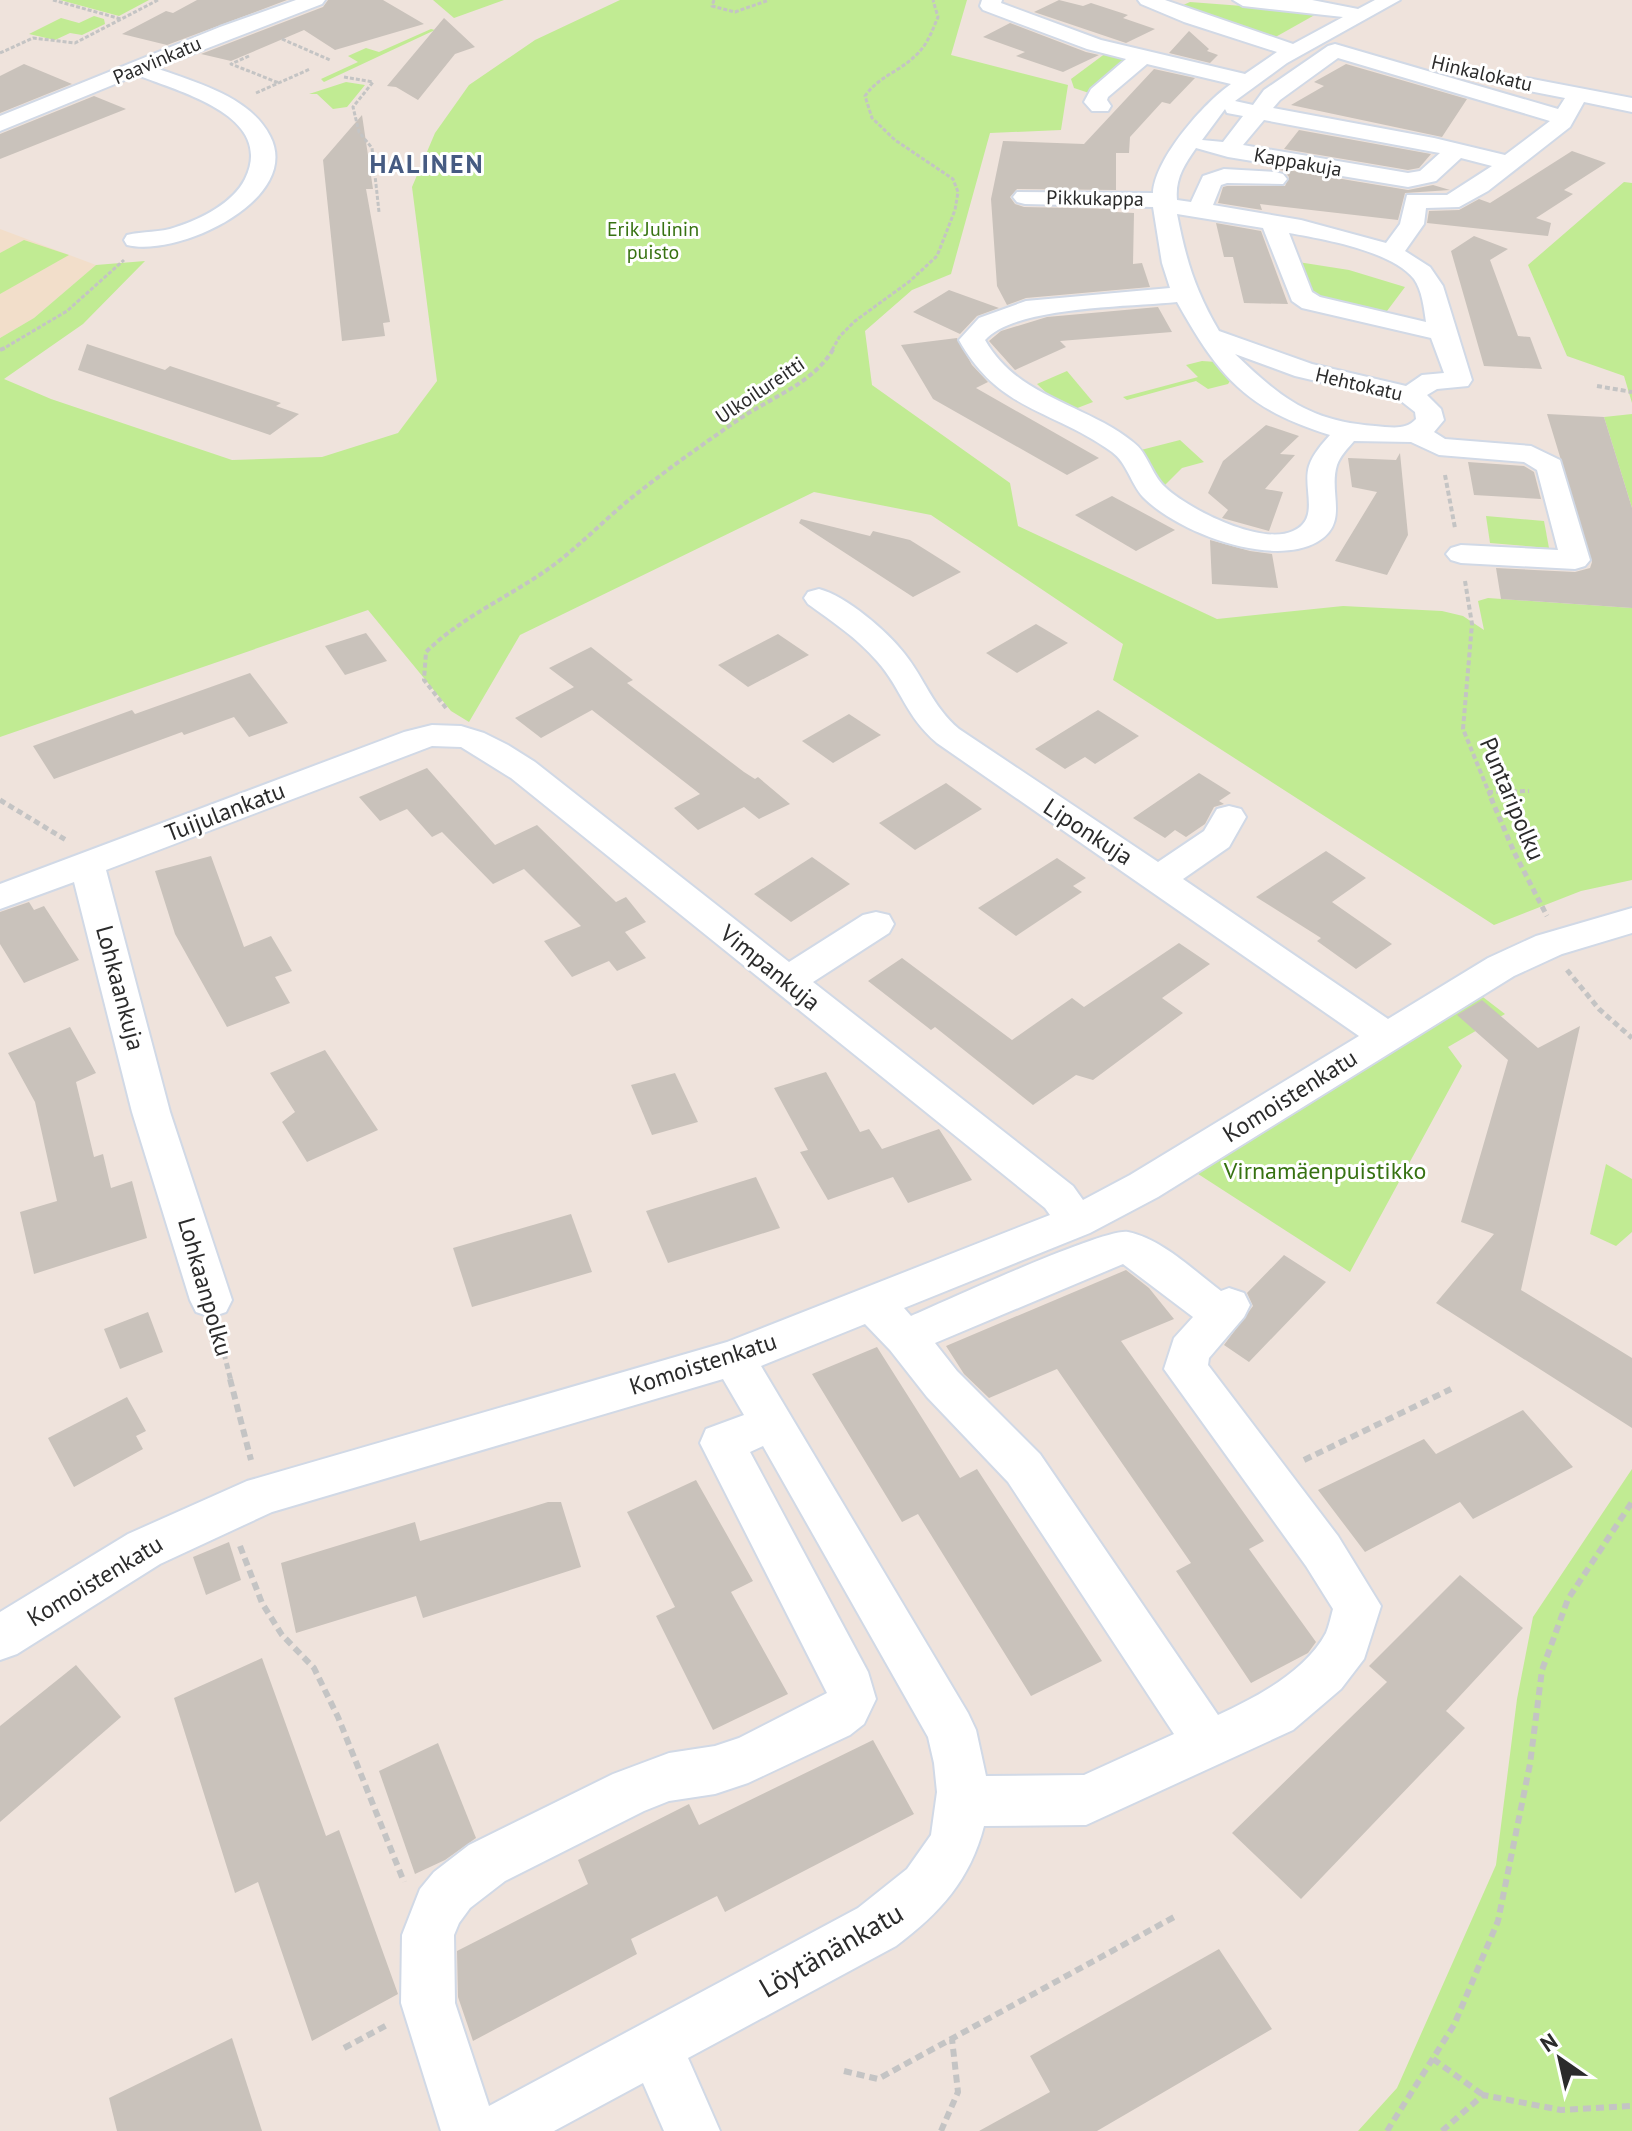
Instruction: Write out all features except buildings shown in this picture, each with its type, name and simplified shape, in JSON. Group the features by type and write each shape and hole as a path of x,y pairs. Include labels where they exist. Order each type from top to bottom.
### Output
{"street":[{"name":"Paavinkatu","path":"0,124 227,31 315,0"},
{"path":"992,0 990,6 1137,57 1246,81"},
{"path":"1243,0 1334,8 1361,16"},
{"name":"Hehtokatu","path":"1212,337 1304,370 1410,395 1424,403 1430,414 1427,440 1347,432 1296,416 1268,400 1218,352 1185,294 1174,263 1164,203 1171,168 1216,105 1246,81 1294,51 1390,0"},
{"path":"1163,2 1294,51"},
{"name":"Hinkalokatu","path":"1336,30 1422,60 1632,105"},
{"path":"1231,176 1233,151 1256,112 1297,74 1335,50 1565,118"},
{"path":"1100,106 1095,102 1099,94 1136,64 1137,57"},
{"path":"136,240 152,241 183,233 231,208 252,187 265,152 257,131 233,109 137,68"},
{"path":"1199,211 1211,181 1231,176 1293,181 1377,194 1412,192 1451,202 1480,186 1565,118 1578,94"},
{"path":"1216,105 1508,163"},
{"name":"Kappakuja","path":"1187,143 1412,192"},
{"path":"1410,395 1431,381 1459,380 1442,333 1435,299 1422,272 1392,252 1412,224 1412,192 1456,151"},
{"name":"Pikkukappa","path":"1025,197 1164,203 1379,246 1392,252"},
{"path":"1274,224 1301,296 1311,303 1442,333"},
{"path":"1185,294 1026,309 1002,316 977,330 972,340 987,365 1009,383 1127,450 1152,491 1177,510 1209,527 1238,537 1276,542 1302,539 1319,526 1325,511 1323,467 1347,432"},
{"path":"1427,440 1531,454 1550,466 1575,560 1461,554"},
{"name":"Liponkuja","path":"819,598 863,629 892,658 929,720 948,736 1364,1019 1385,1037"},
{"name":"Tuijulankatu","path":"0,897 415,739 451,733"},
{"name":"Vimpankuja","path":"451,733 472,737 523,770 1059,1197 1076,1222"},
{"path":"1159,878 1217,839 1229,817"},
{"name":"Lohkaankuja","path":"87,864 151,1112"},
{"name":"Komoistenkatu","path":"0,1638 144,1549 263,1495 733,1358 1076,1222 1144,1186 1550,934 1632,920"},
{"path":"787,981 876,924"},
{"name":"Lohkaanpolku","path":"151,1112 211,1300"},
{"path":"905,1337 1096,1256 1123,1247 1135,1250 1225,1310 1208,1333 1203,1333 1189,1351 1186,1369 1322,1551 1357,1606 1347,1643 1324,1673 1276,1713 1086,1800 963,1801"},
{"path":"871,1303 905,1337 942,1384 1024,1468 1210,1745"},
{"name":"Löytänänkatu","path":"498,2131 877,1927 912,1904 942,1871 957,1841 963,1801 960,1758 951,1730 733,1358"},
{"path":"469,2131 428,2003 428,1935 438,1907 452,1890 487,1863 631,1791 669,1777 715,1770 748,1759 833,1718 847,1708 852,1699 851,1688 722,1443 772,1423"},
{"path":"655,2047 692,2131"}],"path":[{"path":"53,0 122,19"},
{"path":"0,53 33,38 75,43 158,0"},
{"path":"714,0 712,6 735,12 769,0"},
{"name":"Ulkoilureitti","path":"451,733 446,707 424,680 426,652 442,636 515,593 555,564 635,495 739,419 809,377 826,361 840,336 855,321 910,281 937,256 955,210 958,192 953,179 895,140 872,118 865,96 874,82 887,72 909,63 924,47 938,17 933,0"},
{"path":"272,46 287,41 330,60"},
{"path":"258,52 231,64 279,83"},
{"path":"250,95 310,69"},
{"path":"344,77 373,82 353,107 359,132 372,148 379,212"},
{"path":"0,350 45,326 96,290 125,258 136,240"},
{"path":"1597,386 1632,392"},
{"name":"Puntaripolku","path":"1427,440 1461,554 1472,624 1463,729 1550,934 1581,990 1632,1038"},
{"path":"1488,792 1529,791"},
{"path":"0,800 58,834 80,851 87,864"},
{"name":"Lohkaanpolku","path":"211,1300 252,1465 266,1460"},
{"path":"1267,1478 1451,1389"},
{"path":"1387,2131 1454,2025 1498,1921 1530,1764 1542,1670 1568,1599 1632,1502"},
{"path":"227,1511 262,1603 282,1635 314,1668 338,1717 402,1879 433,1922"},
{"path":"844,2071 878,2079 1176,1916"},
{"path":"941,2131 958,2092 952,2039"},
{"path":"1433,2059 1483,2095 1561,2110 1632,2106"},
{"path":"1442,2131 1483,2095"}],"shaded area":[{"path":"0,229 96,265 34,318 0,338"}],"green space":[{"path":"60,0 149,0 119,16"},
{"path":"433,0 504,0 454,18"},
{"name":"Erik Julinin puisto","path":"620,0 967,0 951,55 1068,85 1061,130 990,133 951,274 912,290 865,331 872,385 1010,483 1018,526 1217,619 1343,606 1442,611 1463,616 1484,630 1478,601 1488,598 1632,608 1632,880 1581,891 1494,925 1113,680 1123,644 931,515 814,492 520,635 469,722 451,711 368,610 0,737 0,338 34,318 96,265 145,261 83,324 4,379 51,399 232,460 322,457 398,433 437,381 412,187 435,133 469,85 535,40"},
{"path":"1190,2 1320,12 1272,39 1181,6"},
{"path":"94,16 104,19 105,24 82,35 70,33 55,40 29,34 61,18 79,23"},
{"path":"435,30 324,82 321,79 358,62 348,56 366,48 379,52"},
{"path":"1106,53 1127,59 1089,93 1074,88 1071,79"},
{"path":"346,82 365,85 347,107 333,109 317,94 309,94"},
{"path":"1624,182 1632,183 1632,403 1624,376 1567,356 1528,265"},
{"path":"24,240 69,255 0,294 0,253"},
{"path":"1298,262 1349,270 1405,287 1384,315 1310,294"},
{"path":"1202,361 1217,362 1232,378 1228,384 1208,389 1196,381 1127,400 1123,397 1198,377 1186,365"},
{"path":"1067,371 1093,402 1067,412 1037,384"},
{"path":"1632,414 1632,508 1604,417"},
{"path":"1180,440 1204,462 1182,468 1162,488 1141,450"},
{"path":"1486,516 1544,521 1549,548 1490,543"},
{"name":"Virnamäenpuistikko","path":"1479,994 1505,1014 1448,1047 1462,1066 1350,1272 1195,1172"},
{"path":"1606,1164 1632,1179 1632,1232 1616,1246 1590,1234"},
{"path":"1632,1469 1632,2131 1358,2131 1397,2088 1496,1865 1517,1699 1533,1617"}],"district":[{"name":"HALINEN","path":"427,164"}]}
